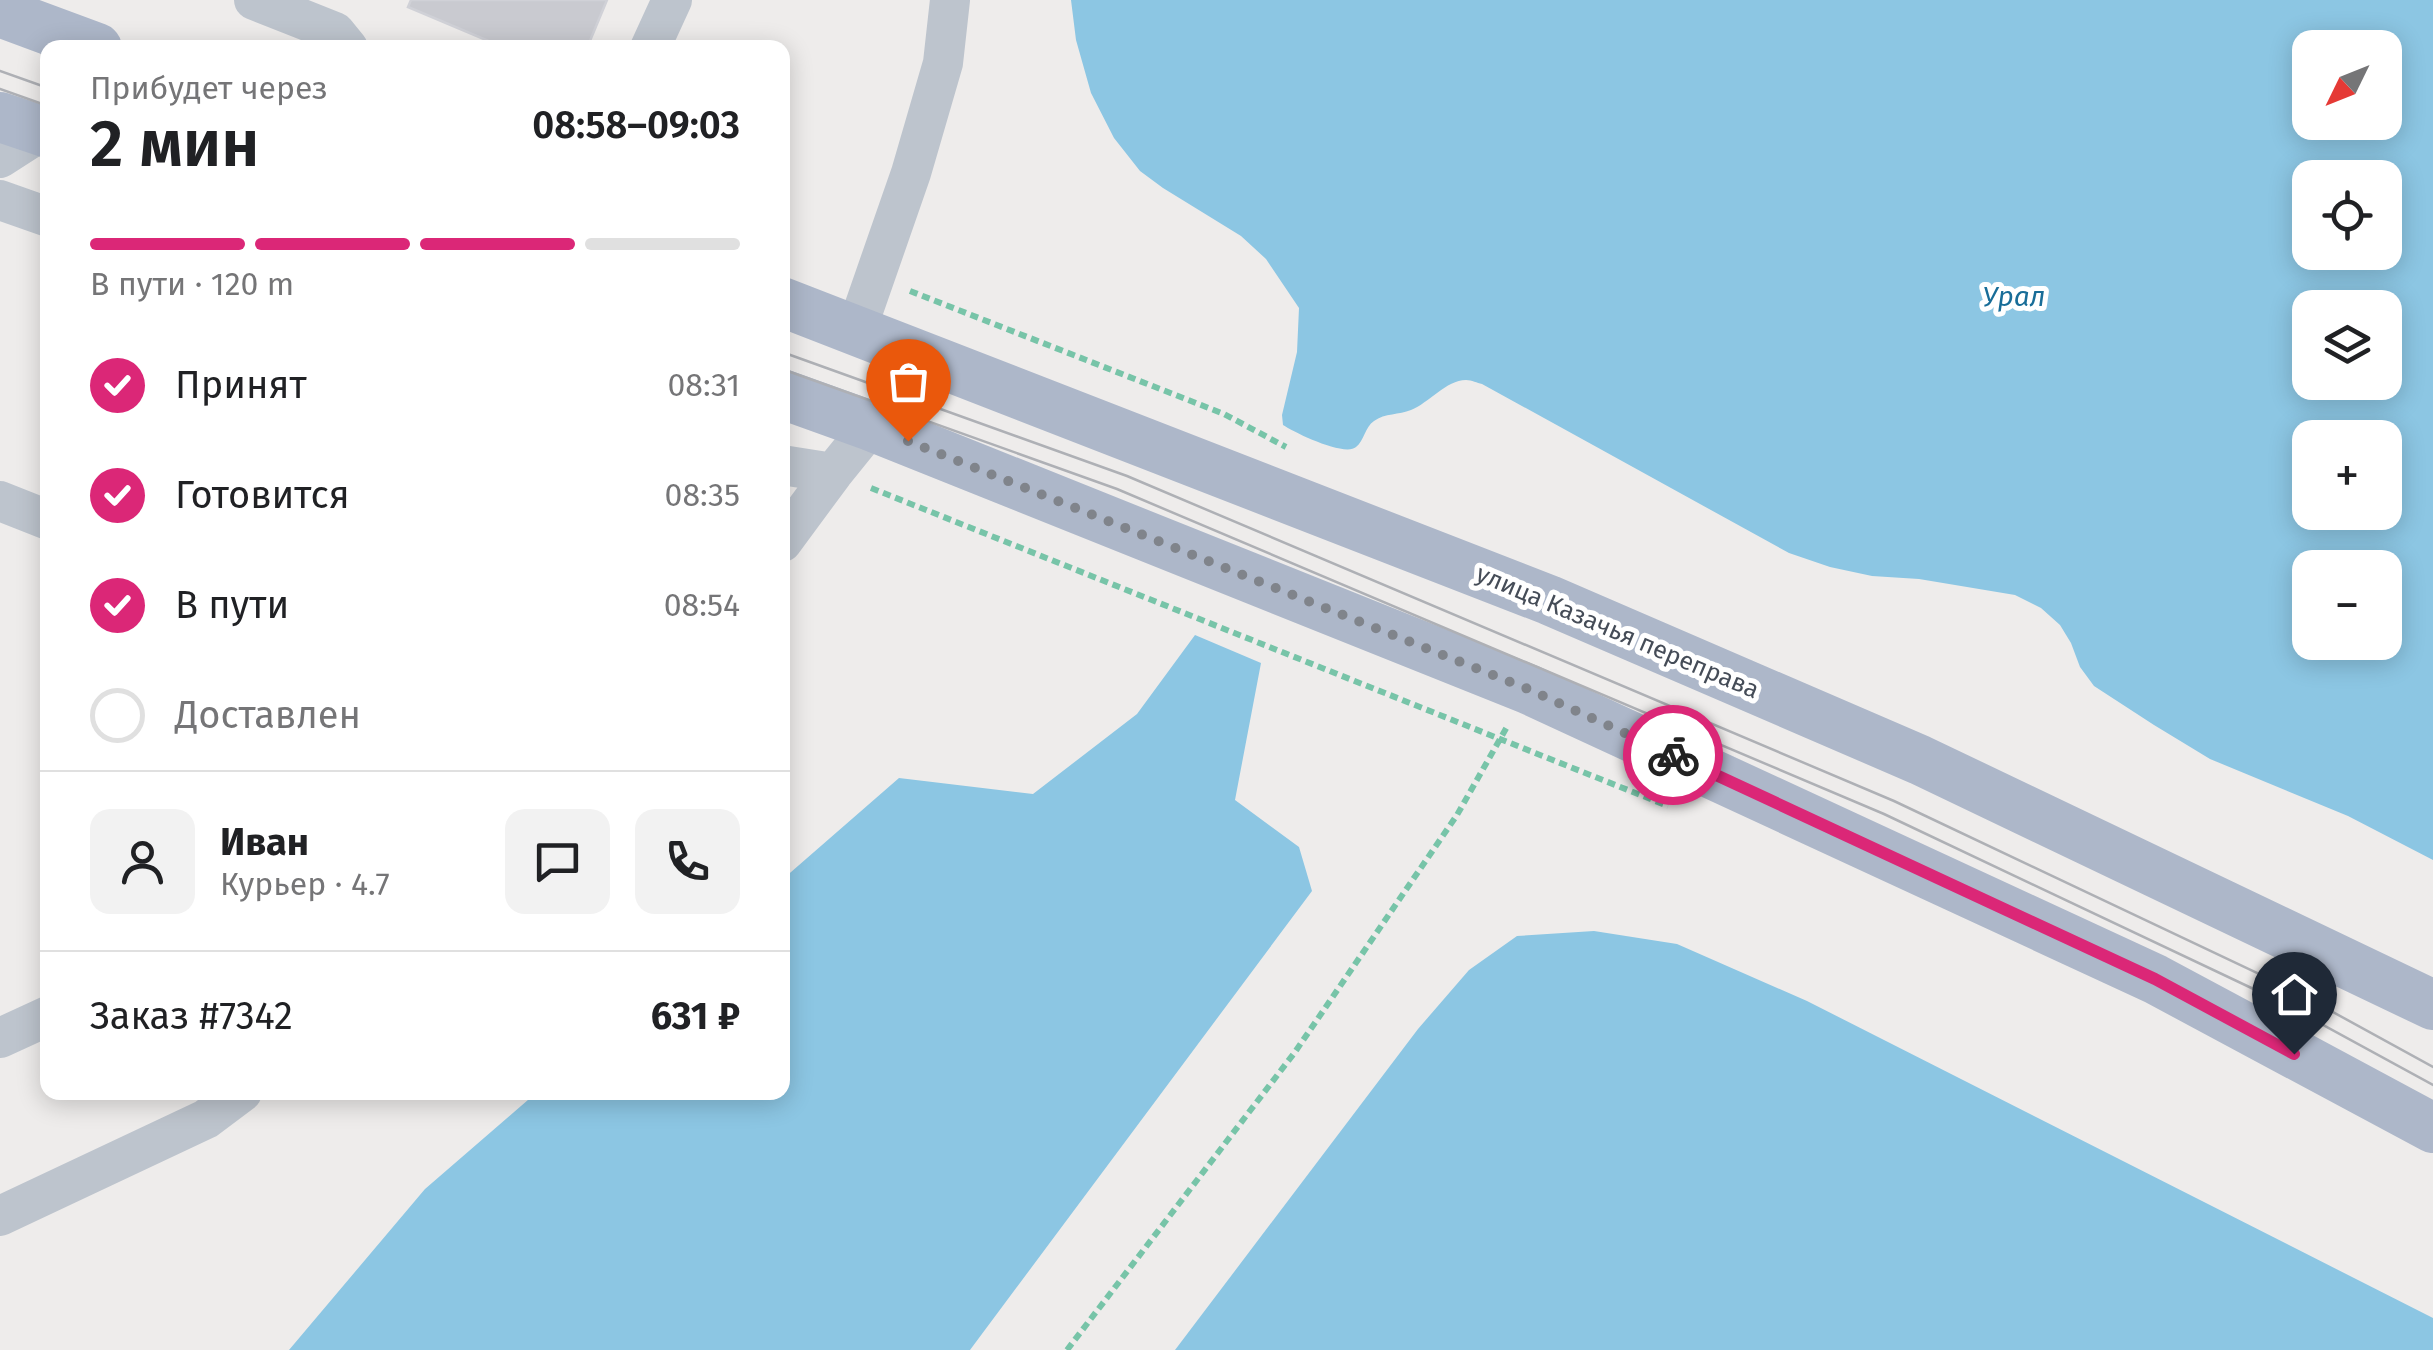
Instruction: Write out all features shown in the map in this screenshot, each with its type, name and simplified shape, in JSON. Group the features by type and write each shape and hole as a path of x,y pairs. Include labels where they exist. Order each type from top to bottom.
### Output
{"main road":[{"path":"0,12 76,40"},
{"name":"улица Казачья переправа","path":"790,305 1566,607 1920,760 2433,1006"},
{"path":"790,397 1528,689 2155,979 2433,1128"}],"street":[{"path":"254,0 334,32 341,40"},
{"path":"654,40 672,0"},
{"path":"856,331 912,173 944,62 950,0"},
{"path":"0,158 30,127"},
{"path":"0,200 40,214"},
{"path":"790,531 871,426"},
{"path":"790,467 833,473"},
{"path":"0,501 40,517"},
{"path":"0,1038 40,1020"},
{"path":"0,1216 206,1119 231,1100"}],"path":[{"path":"833,473 1683,812"},
{"path":"1067,1350 1295,1052 1457,815 1528,689"}],"water":[{"name":"Урал","path":"1071,0 2433,0 2433,860 2348,816 2210,759 2154,725 2094,686 2060,625 2041,608 2015,595 1919,579 1872,576 1789,553 1482,384 1459,381 1411,410 1378,418 1359,444 1350,449 1320,443 1283,425 1297,352 1299,308 1266,259 1241,236 1140,171 1114,138 1091,93 1076,40"},
{"path":"1195,635 1261,663 1235,800 1299,847 1312,891 970,1350 289,1350 425,1189 528,1100 790,1100 790,873 899,778 1033,794 1137,714"},
{"path":"1594,931 1677,944 1807,1001 2433,1318 2433,1350 1175,1350 1418,1029 1469,970 1517,936"}],"building":[{"path":"411,0 607,0 590,40 486,40 408,7"}],"tram line":[{"path":"0,71 40,85"},
{"path":"0,89 40,103"},
{"path":"790,355 1127,476 1894,801 2291,989 2433,1067"},
{"path":"790,372 1117,489 1884,814 2281,1002 2433,1085"}],"way so far":[{"path":"908,441 1528,689 1673,755"}],"route":[{"path":"1673,755 2155,979 2294,1054"}]}
